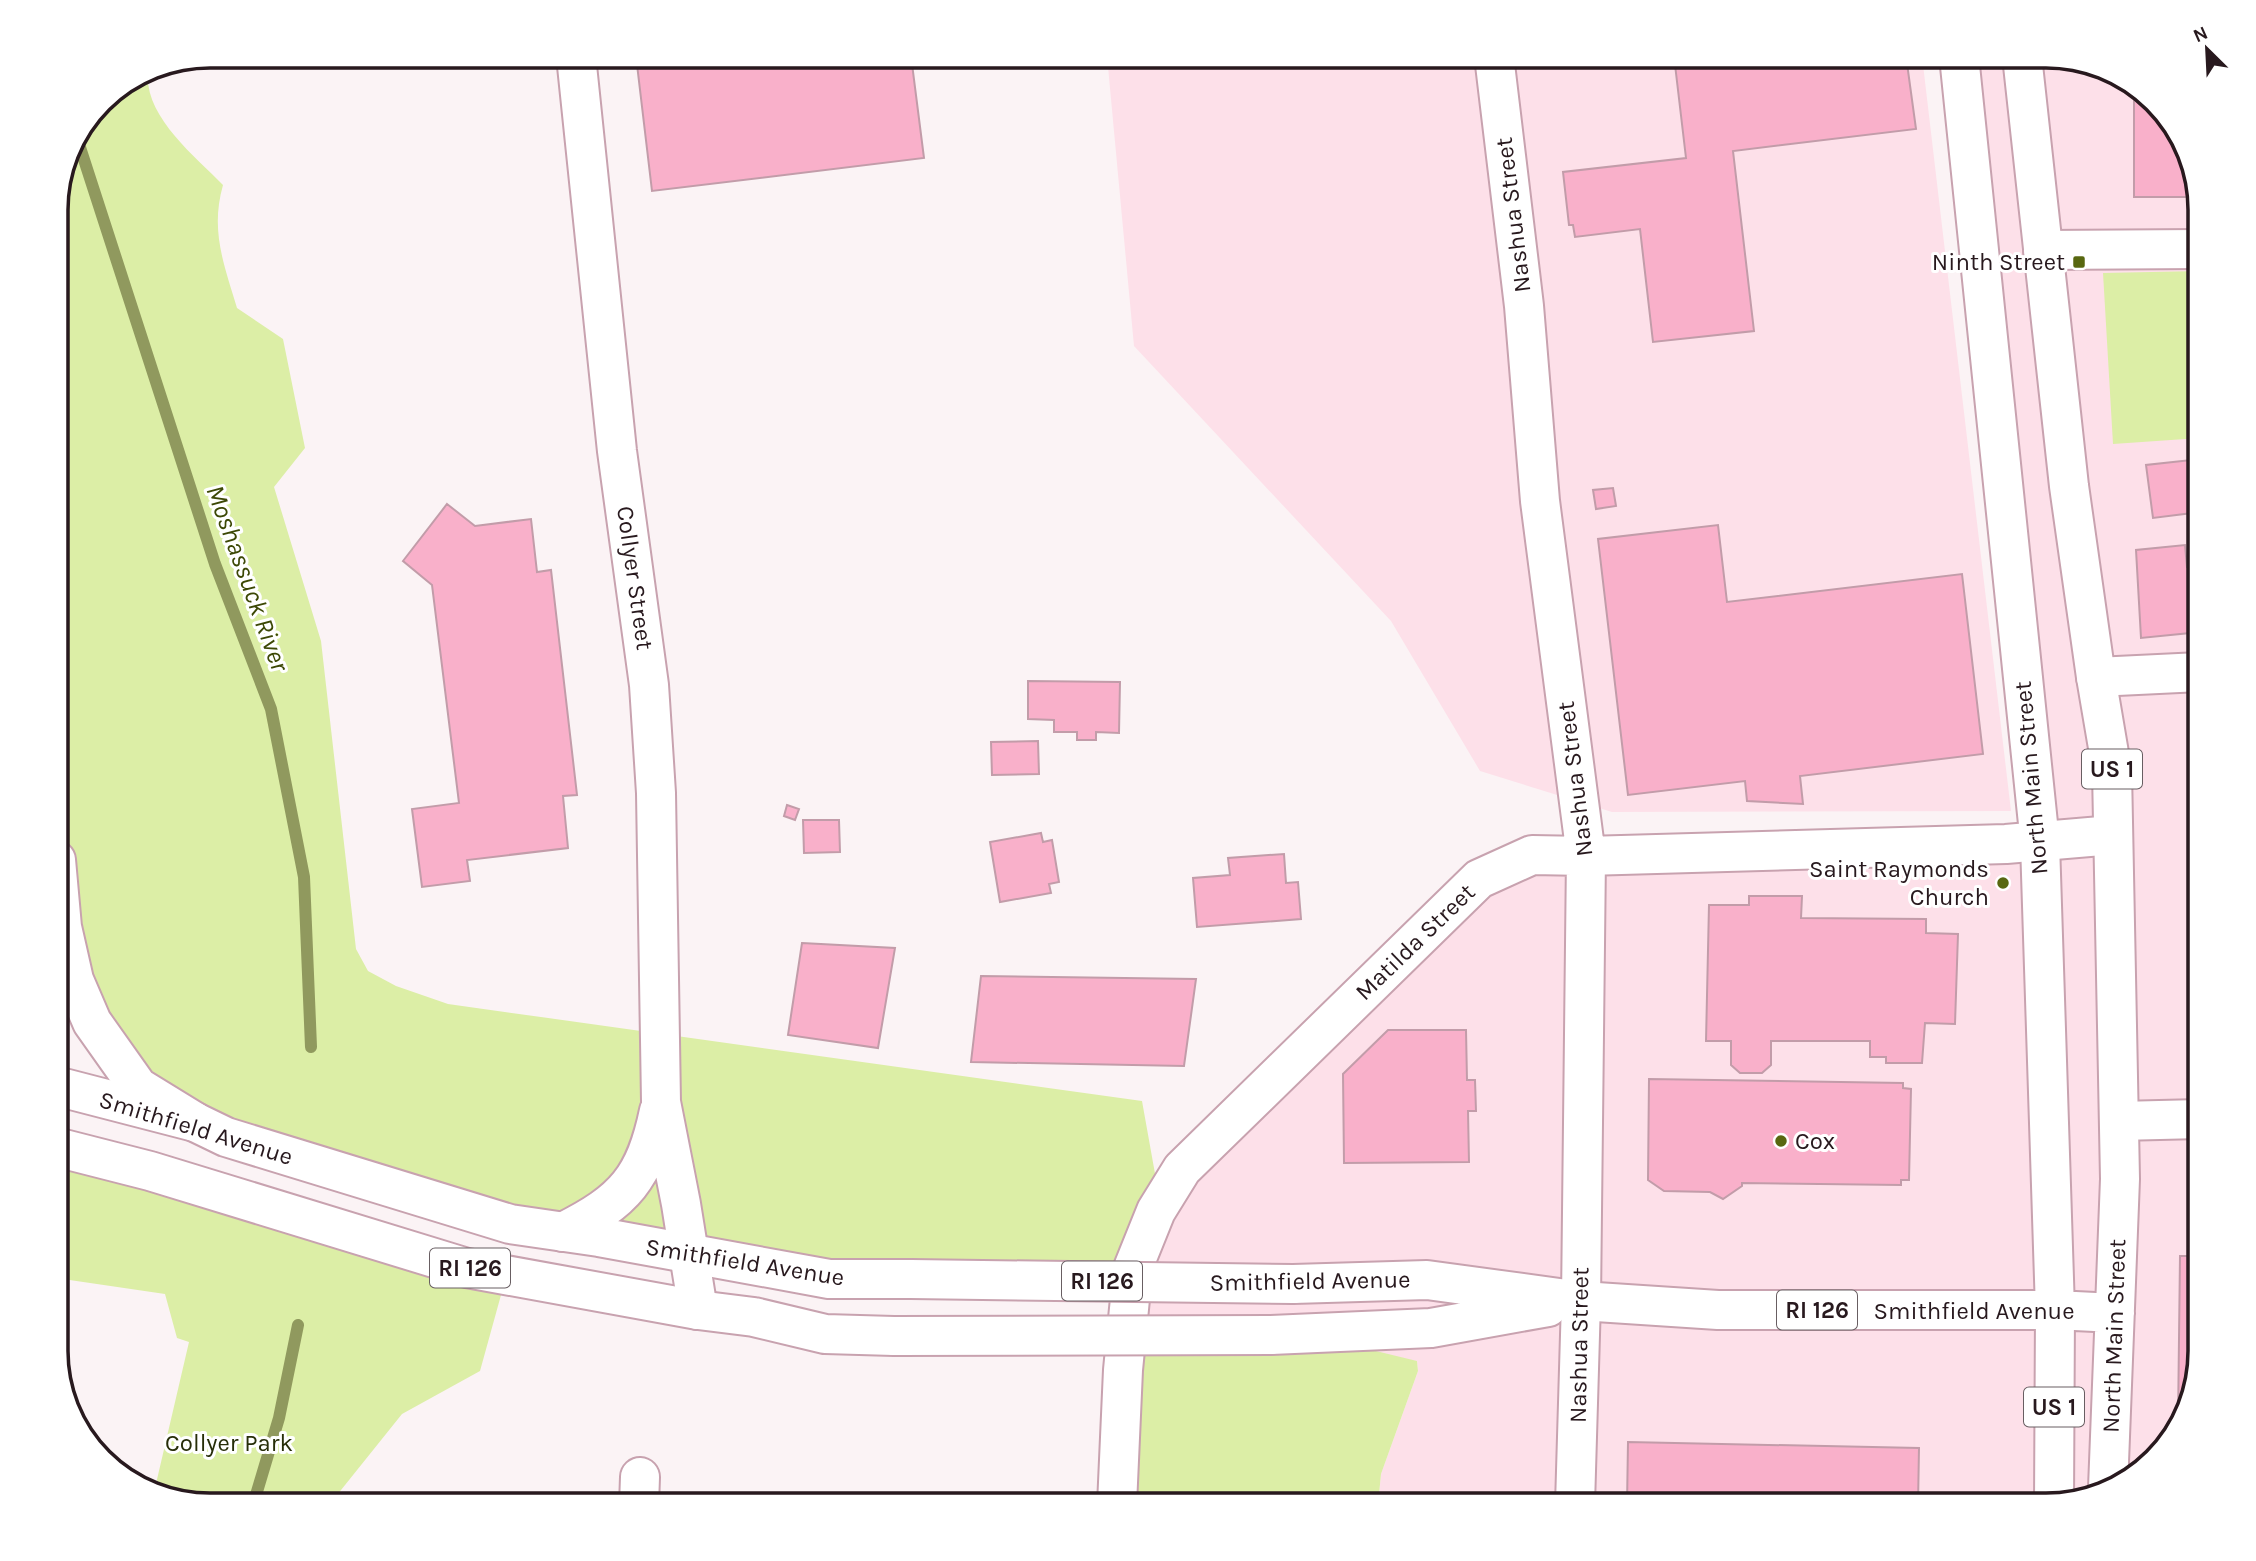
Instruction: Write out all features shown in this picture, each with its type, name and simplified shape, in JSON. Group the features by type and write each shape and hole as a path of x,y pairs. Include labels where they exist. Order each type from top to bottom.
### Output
{"main road":[{"name":"Collyer Street","path":"577,68 617,451 649,685 657,806 661,1102 698,1310"},
{"name":"Nashua Street","path":"1495,68 1524,306 1541,501 1586,856 1581,1301 1575,1493"},
{"name":"North Main Street","path":"1960,68 2040,843 2054,1310 2054,1493"},
{"name":"North Main Street","path":"2023,68 2069,486 2112,771 2120,1178 2108,1478"},
{"path":"2043,250 2188,248"},
{"path":"2096,677 2188,673"},
{"name":"Matilda Street","path":"1118,1493 1123,1370 1133,1268 1156,1211 1182,1168 1479,879 1532,855 1586,856 2040,843 2113,835"},
{"path":"69,958 74,980 92,1022 138,1087 195,1122"},
{"name":"Smithfield Avenue","path":"69,1089 195,1122 226,1137 510,1224 829,1279 1293,1284 1427,1280 1581,1301 1718,1310 2054,1310 2115,1313"},
{"name":"Collyer Street","path":"563,1232 614,1202 632,1183 645,1164 654,1138 661,1102"},
{"path":"2119,1121 2188,1119"},
{"name":"Smithfield Avenue","path":"69,1150 150,1171 467,1268 698,1310 754,1317 825,1334 1271,1335 1431,1328 1581,1301"}],"shaded area":[{"path":"1108,68 1923,68 2011,811 1612,812 1480,771 1391,621 1134,346"},
{"path":"1959,68 2064,69 2108,83 2139,104 2164,132 2180,165 2187,192 2188,1350 2183,1387 2164,1429 2146,1451 2117,1474 2100,1482 2064,1492 1379,1493 1381,1474 1418,1371 1417,1361 1126,1338 1142,1231 1507,869 2045,845"}],"green space":[{"path":"149,82 162,119 185,148 223,185 219,202 218,233 223,262 237,308 283,339 305,448 274,487 321,641 356,949 368,971 396,986 448,1004 1142,1101 1159,1196 1132,1282 699,1253 167,1118 112,1052 69,918 69,201 73,174 87,139 117,104"},
{"path":"2188,271 2188,439 2113,444 2103,273"},
{"name":"Collyer Park","path":"69,1147 509,1277 501,1295 480,1371 402,1414 339,1493 192,1492 157,1482 189,1342 177,1338 165,1294 69,1280"},
{"path":"1347,1344 1417,1361 1418,1371 1381,1474 1379,1493 1117,1493 1122,1350"}],"building":[{"path":"637,68 913,68 924,158 652,191"},
{"path":"1675,68 1908,68 1916,129 1733,151 1754,331 1653,342 1640,229 1575,237 1573,225 1569,225 1563,172 1686,158"},
{"path":"2134,100 2152,117 2173,148 2183,174 2187,197 2134,197"},
{"path":"2188,460 2188,514 2153,518 2146,465"},
{"path":"1613,488 1616,506 1596,509 1593,490"},
{"path":"447,504 475,526 531,519 537,572 551,570 577,795 563,796 568,848 467,860 470,881 422,887 412,809 459,803 432,585 403,561"},
{"path":"1718,525 1727,602 1962,574 1983,754 1800,776 1803,804 1747,801 1745,781 1628,795 1598,539"},
{"path":"2185,545 2188,567 2188,633 2141,638 2136,550"},
{"path":"1028,681 1120,682 1119,733 1096,732 1096,740 1077,740 1077,732 1054,732 1054,720 1028,719"},
{"path":"1038,741 1039,774 992,775 991,742"},
{"path":"787,805 799,809 795,820 784,816"},
{"path":"803,820 839,820 840,852 804,853"},
{"path":"1041,833 1043,842 1052,840 1059,882 1049,884 1051,893 1000,902 990,842"},
{"path":"1284,854 1286,883 1298,882 1301,919 1197,927 1193,878 1230,875 1228,858"},
{"path":"1749,896 1802,896 1801,918 1926,919 1926,933 1958,934 1955,1024 1925,1023 1922,1063 1886,1063 1886,1057 1870,1057 1870,1041 1771,1041 1771,1065 1762,1073 1740,1073 1731,1065 1731,1041 1706,1041 1709,905 1749,905"},
{"path":"802,943 895,948 878,1048 788,1035"},
{"path":"981,976 1196,979 1184,1066 971,1062"},
{"path":"1388,1030 1466,1030 1467,1080 1475,1080 1476,1111 1468,1111 1469,1162 1344,1163 1343,1074"},
{"path":"1649,1079 1903,1083 1903,1088 1911,1089 1909,1180 1901,1180 1901,1185 1742,1183 1742,1186 1723,1199 1710,1192 1664,1191 1648,1180"},
{"path":"2180,1256 2188,1256 2187,1369 2178,1400"},
{"path":"1628,1442 1919,1448 1918,1493 1627,1493"}],"waterway":[{"name":"Moshassuck River","path":"81,151 215,564 271,709 304,877 311,1047"},
{"name":"Moshassuck River","path":"257,1493 279,1418 298,1325"}],"place":[{"name":"Ninth Street","path":"2079,262"},
{"name":"Saint Raymonds Church","path":"2003,883"},
{"name":"Cox","path":"1781,1141"}]}
